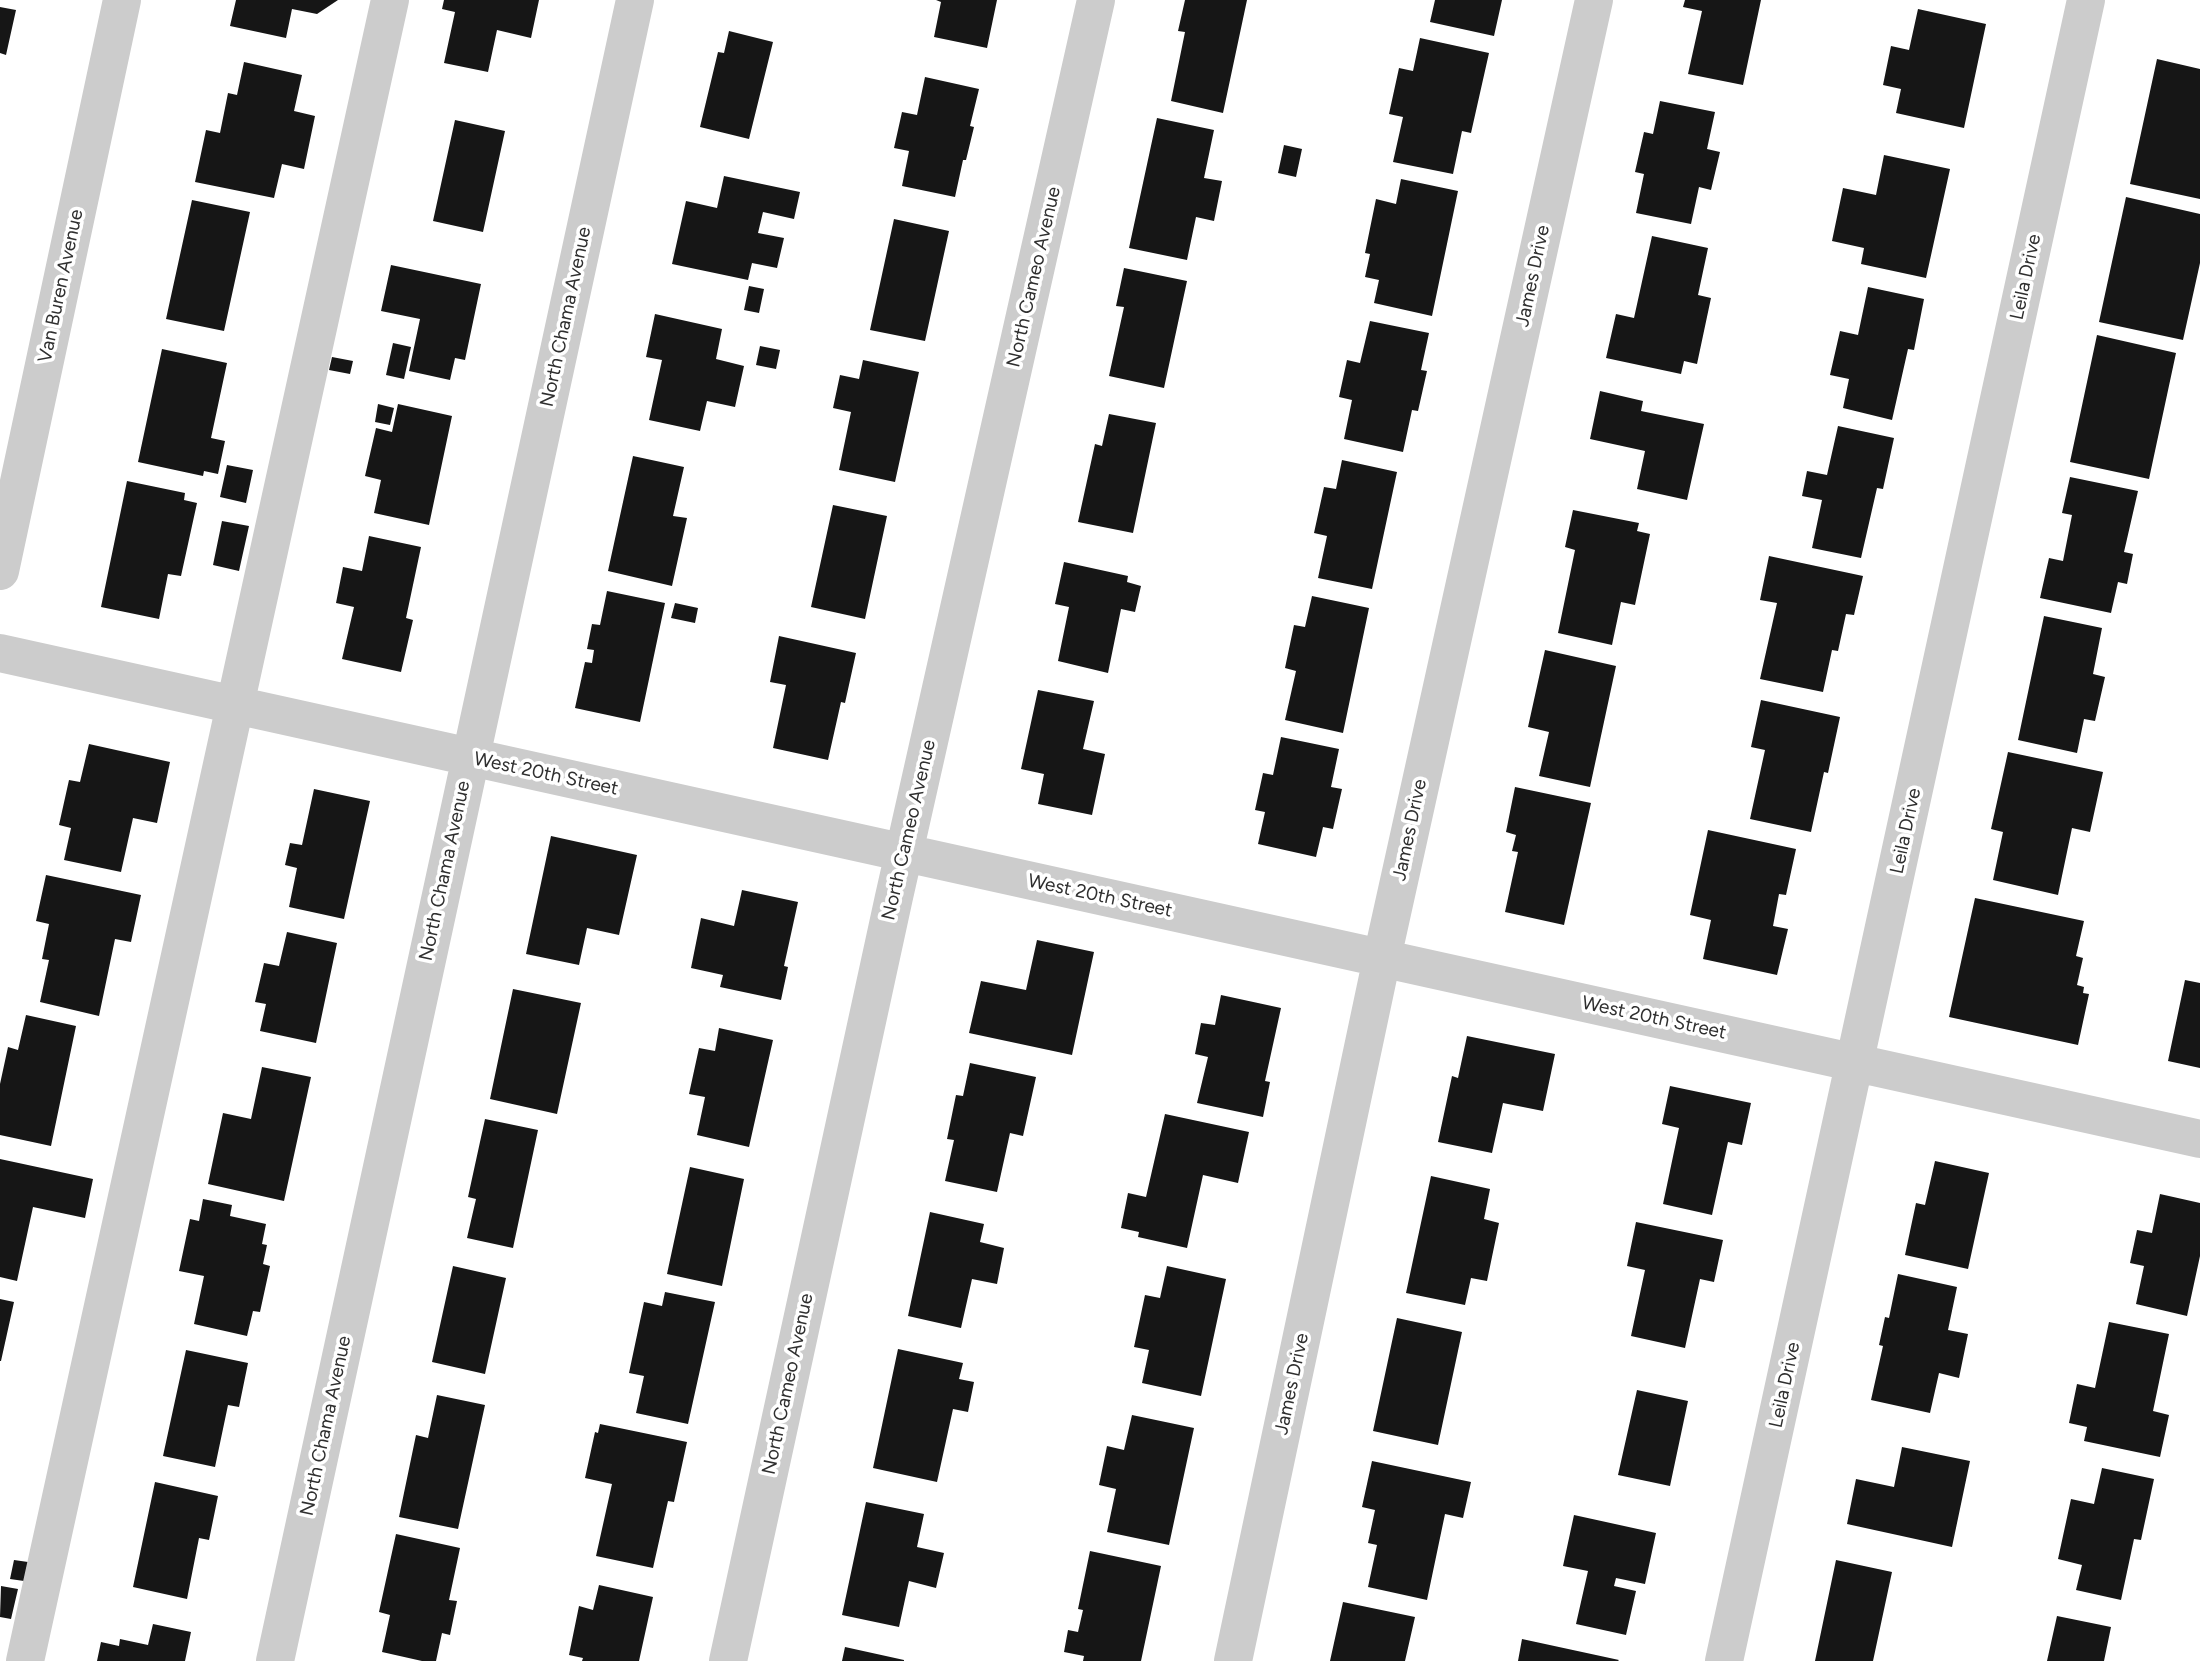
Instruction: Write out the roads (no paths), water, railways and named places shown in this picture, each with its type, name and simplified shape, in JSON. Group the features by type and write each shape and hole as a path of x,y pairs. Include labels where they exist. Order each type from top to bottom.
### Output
{"street":[{"name":"Van Buren Avenue","path":"0,571 122,0"},
{"path":"24,1661 390,0"},
{"name":"North Chama Avenue","path":"275,1661 635,0"},
{"name":"North Cameo Avenue","path":"728,1661 904,853 1096,0"},
{"name":"James Drive","path":"1233,1661 1382,958 1594,0"},
{"name":"Leila Drive","path":"1724,1661 2086,0"},
{"name":"West 20th Street","path":"0,653 2200,1139"}]}
